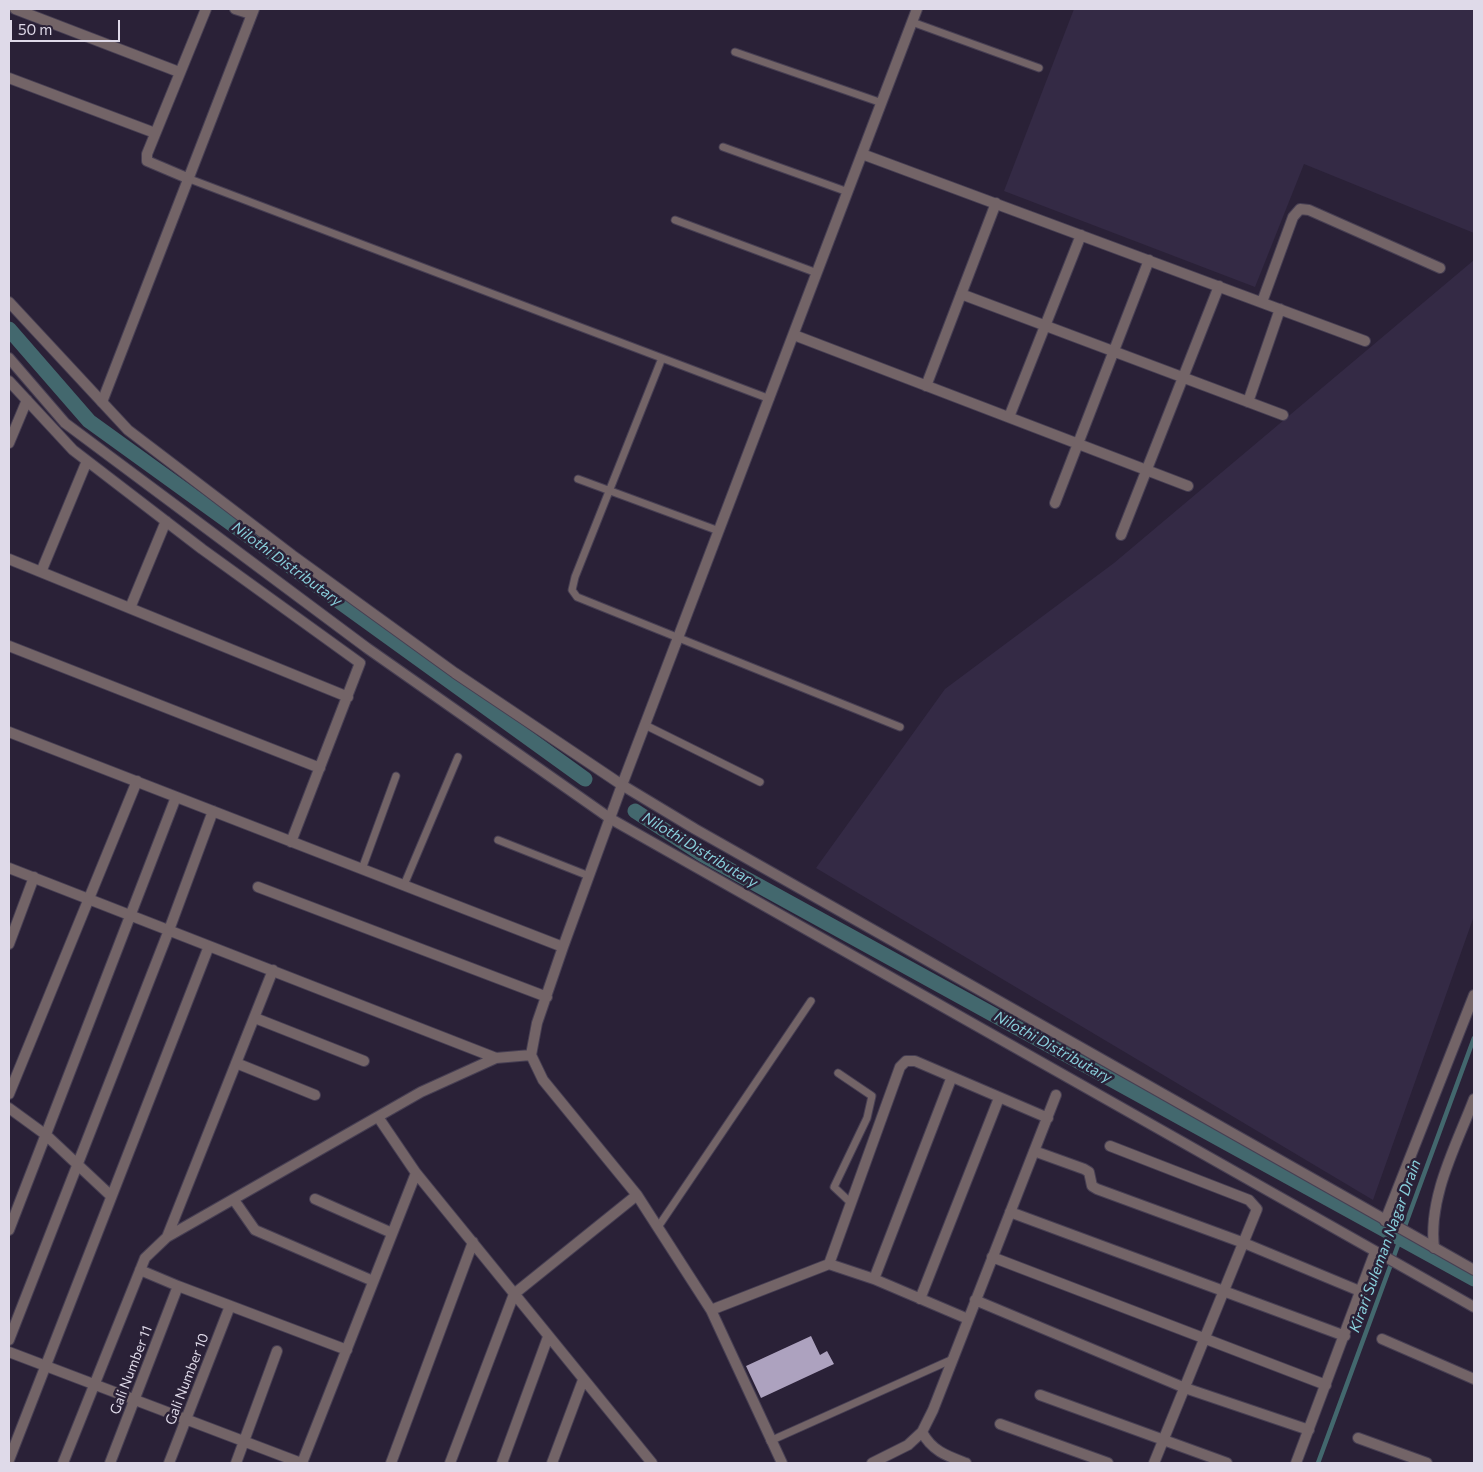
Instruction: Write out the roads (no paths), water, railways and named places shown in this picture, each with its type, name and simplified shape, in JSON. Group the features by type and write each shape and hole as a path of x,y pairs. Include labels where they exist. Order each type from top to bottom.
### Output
{"street":[{"path":"15,9 179,72"},
{"path":"187,178 147,161 155,133 206,9"},
{"path":"102,402 252,12 235,9"},
{"path":"782,1463 770,1441 712,1310 637,1195 542,1080 531,1055 538,1023 562,947 917,9"},
{"path":"9,78 155,133"},
{"path":"862,154 1365,341"},
{"path":"926,386 996,203"},
{"path":"1262,302 1293,217 1300,209 1309,210 1440,268"},
{"path":"1009,417 1081,235"},
{"path":"1055,503 1149,260"},
{"path":"1121,535 1219,286"},
{"path":"961,294 1283,414"},
{"path":"9,302 128,430 299,560 455,673 622,785 695,829 1474,1270"},
{"path":"1248,402 1280,309"},
{"path":"794,335 1188,486"},
{"path":"9,358 64,423 367,648 611,820 1474,1307"},
{"path":"9,381 73,450 324,640 360,664"},
{"path":"9,443 27,400"},
{"path":"40,572 87,461"},
{"path":"130,608 166,521"},
{"path":"9,559 348,697"},
{"path":"9,646 320,768"},
{"path":"291,842 367,648"},
{"path":"9,732 562,947"},
{"path":"9,1094 137,781"},
{"path":"9,1230 176,797"},
{"path":"9,1340 169,930 213,811"},
{"path":"9,868 496,1058"},
{"path":"9,944 34,878"},
{"path":"258,887 547,997"},
{"path":"9,1460 44,1365 208,946"},
{"path":"167,1237 273,970"},
{"path":"1385,1221 1474,995"},
{"path":"255,1018 364,1061"},
{"path":"63,1463 145,1258 167,1237 421,1092 496,1058 531,1055"},
{"path":"828,1264 900,1067 906,1061 914,1061 951,1079 1048,1118"},
{"path":"236,1063 316,1095"},
{"path":"874,1279 951,1079"},
{"path":"872,1463 908,1444 922,1432 953,1359 1056,1095"},
{"path":"920,1299 999,1098"},
{"path":"1434,1248 1432,1227 1436,1201 1474,1099"},
{"path":"9,1108 46,1135 110,1195"},
{"path":"378,1117 416,1173 652,1463"},
{"path":"1110,1146 1249,1200 1257,1209 1154,1463"},
{"path":"1034,1151 1089,1172 1092,1186 1097,1189 1244,1243 1362,1292"},
{"path":"9,1352 302,1463 416,1173"},
{"path":"450,1463 514,1294 637,1195"},
{"path":"315,1199 392,1233"},
{"path":"234,1200 255,1230 373,1281"},
{"path":"1010,1212 1345,1336"},
{"path":"391,1463 473,1242"},
{"path":"1296,1463 1377,1253"},
{"path":"992,1257 1326,1385"},
{"path":"712,1310 828,1264 874,1279 968,1320"},
{"path":"140,1270 347,1350"},
{"name":"Gali Number 11","path":"110,1463 178,1286"},
{"path":"975,1300 1185,1388 1309,1430"},
{"name":"Gali Number 10","path":"169,1463 230,1306"},
{"path":"502,1463 548,1337"},
{"path":"1382,1339 1474,1379"},
{"path":"236,1463 277,1351"},
{"path":"552,1463 583,1380"},
{"path":"1040,1396 1227,1463"},
{"path":"1000,1424 1108,1463"},
{"path":"922,1432 929,1445 939,1452 966,1463"},
{"path":"1358,1438 1427,1463"}],"lane":[{"path":"912,22 1040,68"},
{"path":"735,52 882,103"},
{"path":"723,147 848,192"},
{"path":"187,178 770,399"},
{"path":"676,220 818,273"},
{"path":"662,358 611,491 575,577 572,590 577,597 900,727"},
{"path":"578,479 719,531"},
{"path":"645,725 760,782"},
{"path":"404,886 458,757"},
{"path":"362,869 396,776"},
{"path":"498,840 589,876"},
{"path":"658,1227 811,1001"},
{"path":"838,1073 872,1096 867,1118 834,1188 851,1203"},
{"path":"770,1441 953,1359"}],"waterway":[{"name":"Nilothi Distributary","path":"9,329 89,421 585,779"},
{"name":"Nilothi Distributary","path":"635,811 703,855 1474,1279"},
{"name":"Kirari Suleman Nagar Drain","path":"1318,1463 1474,1038"}]}
